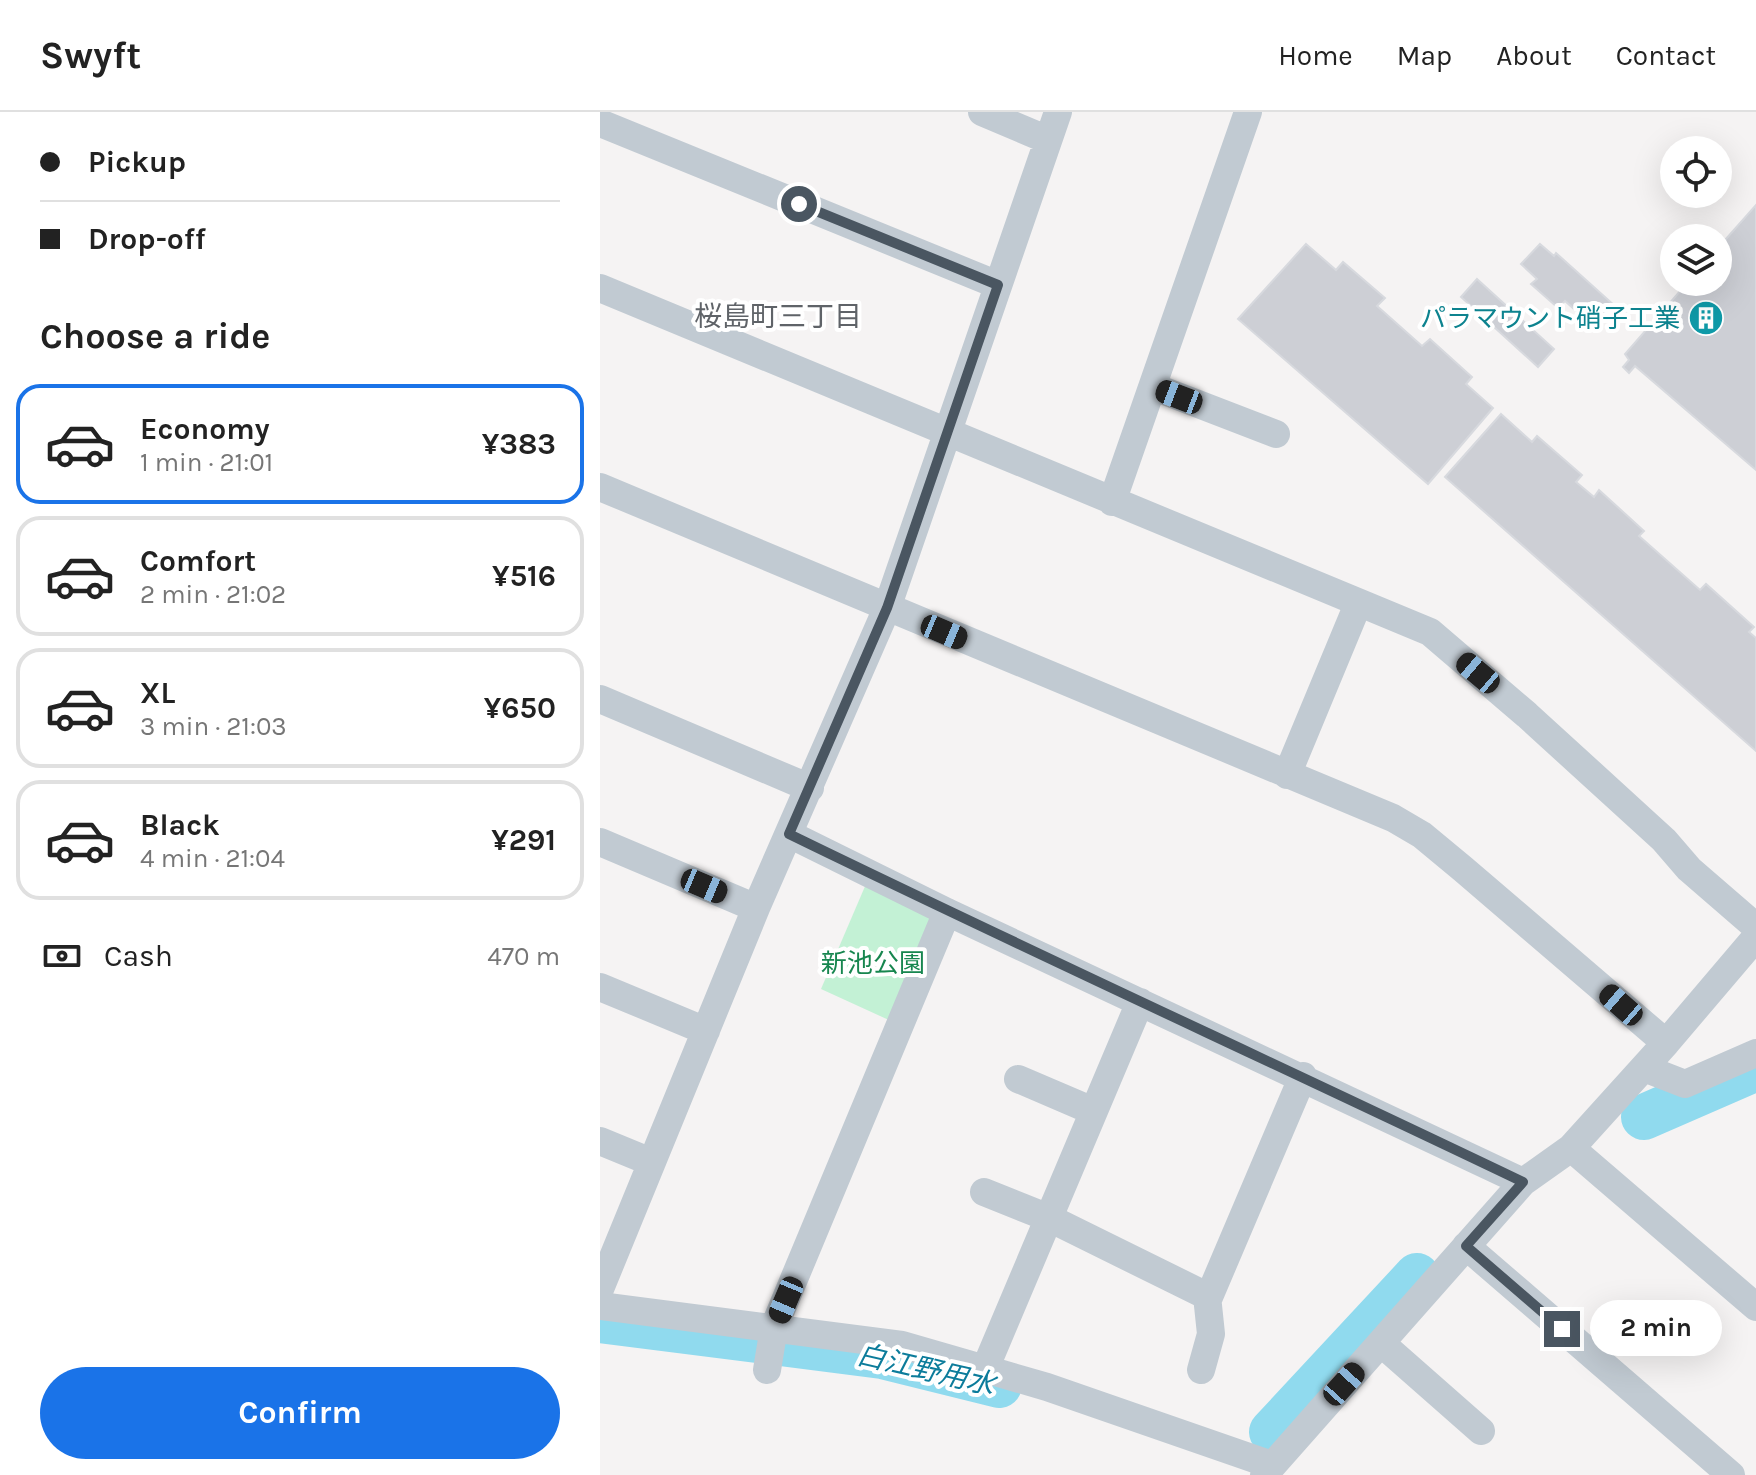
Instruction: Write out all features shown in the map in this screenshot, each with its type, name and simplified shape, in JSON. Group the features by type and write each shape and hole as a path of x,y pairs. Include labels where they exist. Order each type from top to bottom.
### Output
{"street":[{"path":"982,112 1048,140"},
{"path":"600,1289 756,908 887,608 1058,112"},
{"path":"1112,502 1248,112"},
{"path":"600,123 998,285"},
{"path":"600,288 1430,632 1527,715 1664,840 1689,869 1756,927"},
{"path":"1154,387 1276,434"},
{"path":"600,487 1393,818 1422,835 1666,1043"},
{"path":"1287,775 1358,604"},
{"path":"600,699 810,788"},
{"path":"789,834 947,912 1303,1076 1523,1182"},
{"path":"600,842 756,908"},
{"path":"767,1370 774,1330 947,912"},
{"path":"600,1306 902,1345 1047,1387 1268,1470 1523,1182 1571,1148 1756,937"},
{"path":"600,987 706,1031"},
{"path":"985,1369 1140,1002"},
{"path":"1644,1068 1685,1084 1756,1053"},
{"path":"1207,1296 1303,1076"},
{"path":"1018,1079 1093,1111"},
{"path":"600,1141 651,1162"},
{"path":"1571,1148 1756,1307"},
{"path":"984,1192 1049,1218 1207,1296"},
{"path":"1466,1246 1731,1475"},
{"path":"1201,1370 1211,1334 1207,1296"},
{"path":"1381,1343 1481,1431"}],"green space":[{"name":"新池公園","path":"866,884 928,912 930,926 891,1021 821,989"}],"building":[{"name":"パラマウント硝子工業","path":"1756,205 1756,470 1635,366 1629,373 1623,367 1629,360 1625,354 1676,296 1732,296 1732,232"},
{"path":"1306,244 1336,270 1343,262 1385,298 1377,306 1422,346 1430,339 1472,377 1466,384 1493,408 1428,484 1238,319"},
{"path":"1540,244 1554,256 1556,253 1615,306 1595,328 1565,301 1558,308 1531,284 1537,279 1521,264"},
{"path":"1477,279 1554,349 1538,367 1461,297"},
{"path":"1501,414 1532,442 1537,436 1582,475 1576,482 1594,497 1599,490 1644,531 1639,536 1700,590 1706,584 1754,627 1749,632 1756,638 1756,751 1445,477"}],"waterway":[{"name":"白江野用水","path":"1644,1117 1747,1072"},
{"name":"白江野用水","path":"1272,1432 1417,1276"},
{"name":"白江野用水","path":"600,1320 882,1356 999,1385"}],"place":[{"name":"パラマウント硝子工業","path":"1706,318"}],"district":[{"name":"桜島町三丁目","path":"778,316"}],"route":[{"path":"799,204 998,285 887,608 789,834 947,912 1303,1076 1523,1182 1466,1246 1562,1329"}]}
